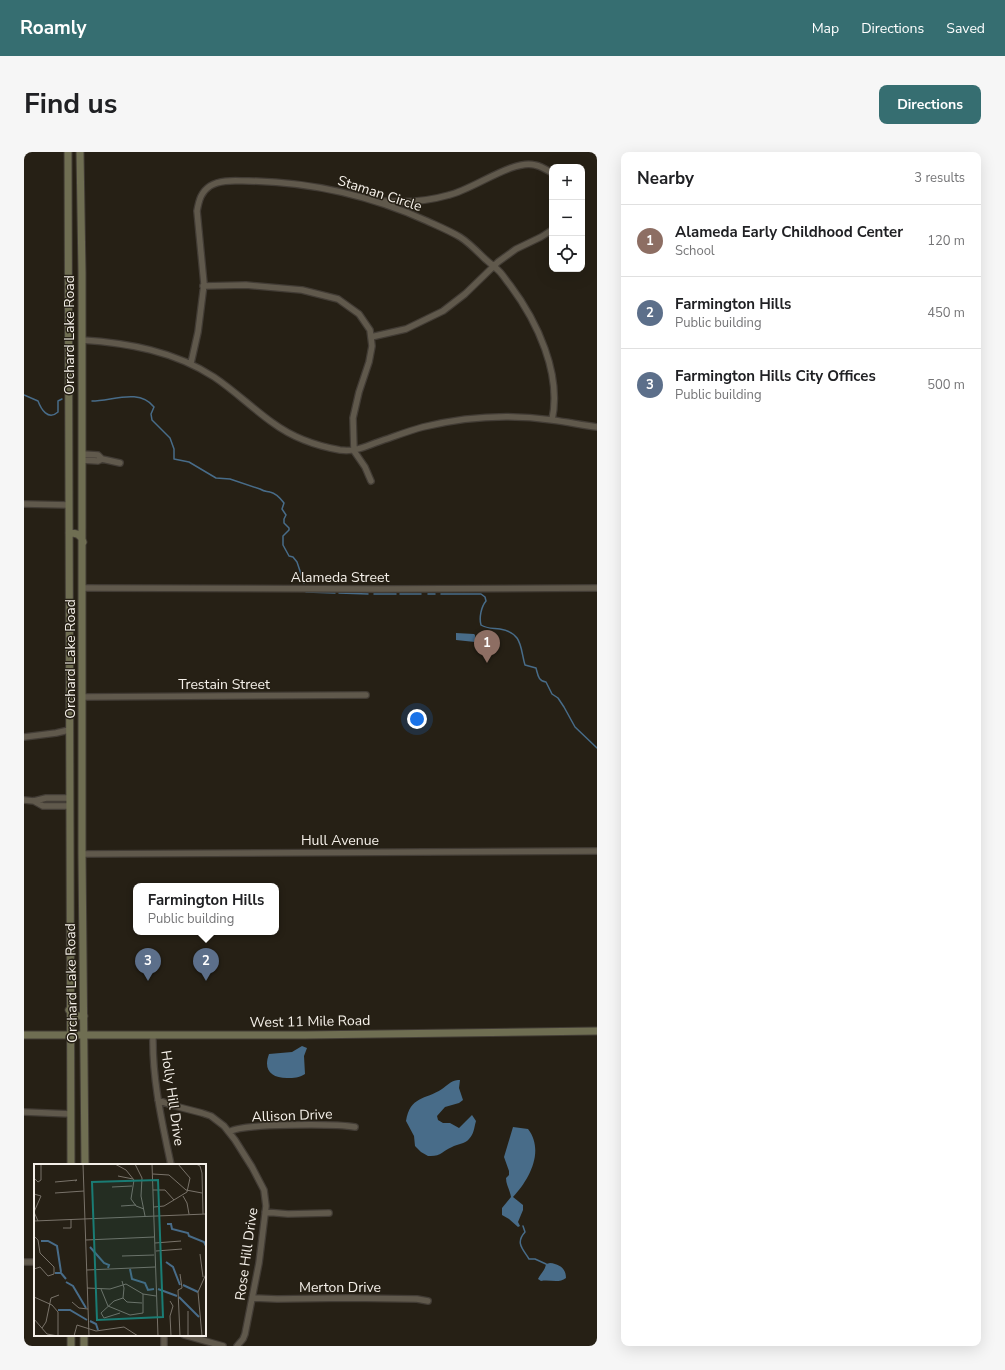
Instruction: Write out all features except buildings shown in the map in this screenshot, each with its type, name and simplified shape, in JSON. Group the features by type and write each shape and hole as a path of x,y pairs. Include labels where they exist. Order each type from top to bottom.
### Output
{"main road":[{"name":"Orchard Lake Road","path":"68,152 70,1164"},
{"name":"Orchard Lake Road","path":"80,152 83,542 82,854 84,906 85,1164"},
{"path":"68,179 78,180 81,185"},
{"path":"68,266 76,266 82,272"},
{"path":"69,369 73,378 73,413 74,416 82,417"},
{"path":"69,533 78,534 83,542"},
{"path":"69,602 72,610 73,621 73,660 76,664 82,665"},
{"path":"69,730 77,730 83,737"},
{"path":"69,795 74,812 74,852 75,856 82,854"},
{"path":"69,887 83,887"},
{"path":"70,900 78,901 84,906"},
{"path":"69,1010 76,1016 84,1016"},
{"name":"West 11 Mile Road","path":"24,1035 305,1035 597,1031"},
{"path":"70,1053 81,1055 85,1060"}],"street":[{"path":"372,200 401,202 428,200 450,195 470,188 513,166 522,164 535,164 549,171"},
{"name":"Staman Circle","path":"191,364 198,332 203,286 197,211 202,193 211,185 226,181 269,181 334,190 372,200 401,210 460,237 498,270 527,309 546,353 555,400 552,420"},
{"path":"371,337 406,329 443,311 465,294 493,266 516,249 549,232"},
{"path":"203,286 246,285 302,290 335,298 359,314 370,330 372,346 353,418 354,451 365,467 371,481"},
{"path":"82,340 138,346 155,350 191,364 215,377 274,424 287,432 339,450 360,450 373,444 424,427 453,421 493,418 552,420 597,427"},
{"path":"82,457 98,461 102,459 120,463"},
{"path":"24,504 69,505"},
{"name":"Alameda Street","path":"82,588 380,590 597,588"},
{"name":"Trestain Street","path":"83,697 366,695"},
{"path":"24,737 56,734 69,730"},
{"path":"24,800 34,801 69,795"},
{"path":"34,801 43,806 69,806"},
{"name":"Hull Avenue","path":"82,854 597,851"},
{"name":"Holly Hill Drive","path":"153,1035 154,1067 158,1100 171,1164"},
{"name":"Rose Hill Drive","path":"158,1100 211,1116 224,1126 230,1132 260,1182 265,1197 265,1212 252,1298 245,1334 237,1346"},
{"path":"24,1112 70,1114"},
{"name":"Allison Drive","path":"230,1132 234,1129 240,1128 268,1126 338,1125 355,1128"},
{"path":"265,1212 288,1214 330,1212"},
{"name":"Merton Drive","path":"252,1298 417,1299 428,1301"},
{"path":"188,1336 223,1346"}],"water":[{"path":"456,633 474,634 475,642 456,640"},
{"path":"302,1046 307,1048 304,1056 305,1074 296,1078 281,1078 270,1072 267,1064 269,1054 292,1052"},
{"path":"460,1080 459,1088 463,1100 459,1103 445,1107 437,1116 438,1120 443,1123 450,1123 459,1128 472,1115 476,1121 473,1133 467,1141 454,1146 439,1155 428,1156 415,1146 414,1136 406,1121 408,1113 411,1107 419,1100 436,1093 451,1082"},
{"path":"513,1127 528,1129 533,1138 535,1147 533,1165 519,1190 513,1197 523,1205 523,1210 518,1222 520,1226 518,1227 502,1215 502,1208 511,1197 506,1181 509,1171 504,1157"},
{"path":"550,1263 561,1267 565,1272 566,1278 560,1281 541,1281 538,1279 545,1269 546,1264"}],"waterway":[{"path":"24,395 38,401 45,413 48,415 58,412 58,401 62,399"},
{"path":"92,401 125,397 141,398 148,401 154,407 151,414 152,420 170,438 174,449 174,459 189,462 216,478 230,479 278,496 284,503 282,509 286,515 284,523 289,528 283,536 283,545 289,556 293,557 297,562 304,583"},
{"path":"306,592 335,593"},
{"path":"339,593 368,594"},
{"path":"374,594 396,594"},
{"path":"400,594 421,594"},
{"path":"428,594 435,594"},
{"path":"441,594 481,594 485,597 486,601 480,616 481,625 488,628 507,631 517,638 521,647 525,665 536,668 540,679 546,682 552,694 558,698 575,727 597,748"},
{"path":"523,1226 525,1232 520,1243 522,1249 529,1259 535,1259 546,1264"}],"place":[{"name":"Alameda Early Childhood Center","path":"487,663"},
{"name":"Farmington Hills City Offices","path":"148,981"},
{"name":"Farmington Hills","path":"206,981"}]}
